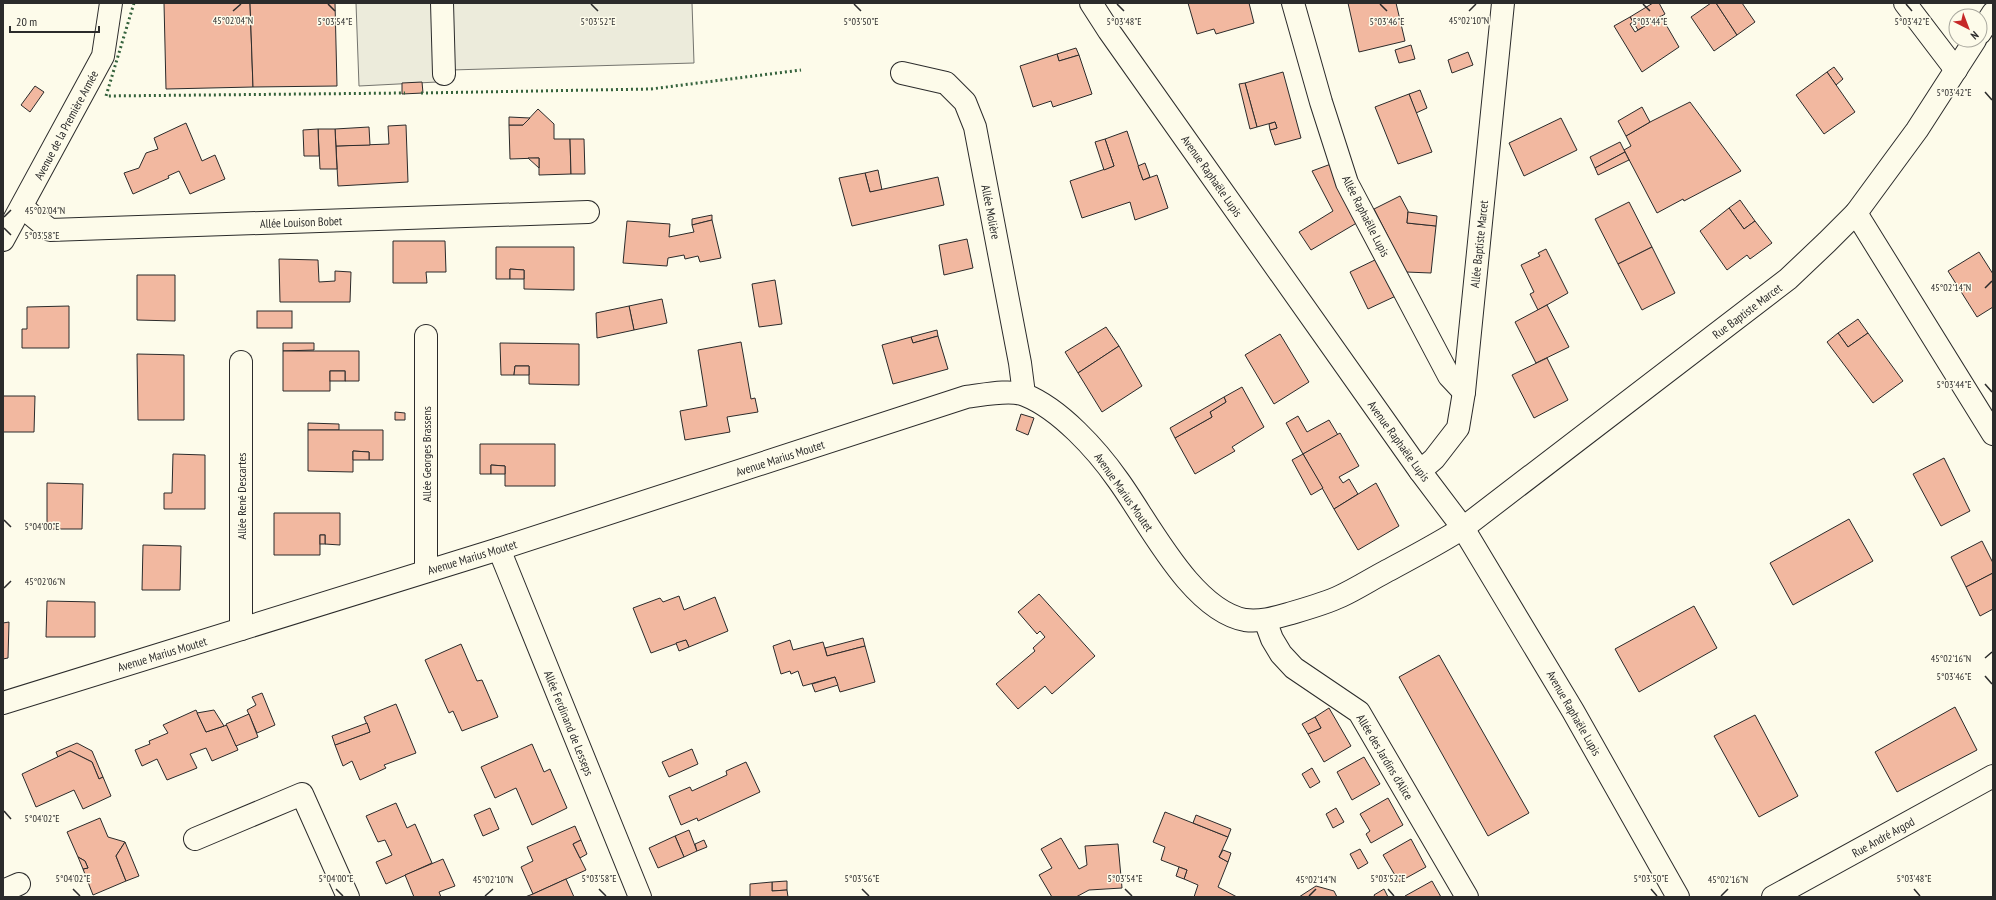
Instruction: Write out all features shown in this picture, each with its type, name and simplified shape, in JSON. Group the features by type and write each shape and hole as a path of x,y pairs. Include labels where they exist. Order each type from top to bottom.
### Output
{"street":[{"name":"Avenue de la Première Armée","path":"3,240 103,56 111,3"},
{"path":"442,3 444,74"},
{"name":"Avenue Raphaële Lupis","path":"1091,3 1420,471 1463,528 1573,711 1678,897"},
{"name":"Allée Raphaëlle Lupis","path":"1293,3 1321,102 1347,183 1449,376 1464,392"},
{"name":"Allée Baptiste Marcet","path":"1420,471 1434,459 1458,428 1464,392 1503,3"},
{"path":"1905,3 1956,70"},
{"name":"Rue Baptiste Marcet","path":"1463,528 1788,279 1856,213 1917,130 1970,48"},
{"name":"Allée Molière","path":"902,72 946,83 965,102 972,121 1020,364 1024,394"},
{"name":"Allée Louison Bobet","path":"22,207 50,230 588,212"},
{"path":"1856,213 1993,434"},
{"name":"Allée Georges Brassens","path":"426,336 426,571"},
{"name":"Allée René Descartes","path":"241,362 241,629"},
{"name":"Avenue Marius Moutet","path":"3,703 499,549 966,397 1000,393 1024,394 1043,405 1064,421 1099,454 1169,556 1209,602 1227,613 1245,620 1265,620 1340,596 1435,545 1463,528"},
{"name":"Allée Ferdinand de Lesseps","path":"499,549 640,897"},
{"name":"Allée des Jardins d'Alice","path":"1265,620 1272,639 1281,654 1294,668 1359,712 1467,897"},
{"name":"Rue André Argod","path":"1773,897 1993,776"},
{"path":"196,838 302,794 348,897"}],"shaded area":[{"path":"356,3 436,3 437,82 359,86"},
{"path":"449,3 692,3 694,63 451,70"}],"building":[{"path":"164,3 250,3 253,87 166,89"},
{"path":"250,3 335,3 337,86 253,87"},
{"path":"1188,3 1249,3 1254,23 1216,34 1214,29 1197,34"},
{"path":"1348,3 1396,3 1405,41 1359,52"},
{"path":"1653,3 1659,3 1665,14 1638,30 1630,17"},
{"path":"1711,3 1716,3 1737,35 1714,51 1691,17"},
{"path":"1716,3 1742,3 1755,22 1737,35"},
{"path":"1661,16 1679,47 1642,72 1614,26 1630,17 1633,22 1630,24 1635,32"},
{"path":"1411,45 1415,59 1399,63 1395,50"},
{"path":"1076,48 1079,55 1059,61 1057,54"},
{"path":"1468,52 1473,65 1452,73 1448,60"},
{"path":"1057,54 1059,61 1079,55 1092,94 1053,107 1051,101 1033,107 1020,66"},
{"path":"1834,67 1843,79 1836,85 1827,72"},
{"path":"1283,72 1301,138 1275,145 1270,130 1277,128 1275,122 1257,127 1245,83"},
{"path":"1827,72 1855,112 1824,134 1796,95"},
{"path":"422,82 423,93 402,94 402,83"},
{"path":"1245,83 1257,127 1250,129 1239,84"},
{"path":"35,86 44,92 30,112 21,105"},
{"path":"1420,90 1427,108 1416,113 1409,94"},
{"path":"1409,94 1432,152 1398,164 1375,107"},
{"path":"1690,102 1741,171 1684,201 1683,199 1657,213 1624,150 1631,146 1626,136"},
{"path":"1642,107 1650,122 1626,136 1618,121"},
{"path":"538,109 554,124 554,139 570,139 571,174 539,175 539,158 510,159 509,125 523,125"},
{"path":"509,117 530,118 523,125 509,125"},
{"path":"1561,118 1577,150 1524,176 1509,143"},
{"path":"1275,122 1277,128 1270,130 1269,124"},
{"path":"186,123 202,161 215,155 225,179 190,194 179,171 168,176 169,178 133,194 124,173 139,168 146,153 158,149 154,138"},
{"path":"406,125 408,182 338,186 336,146 389,144 388,126"},
{"path":"369,127 370,145 336,146 335,129"},
{"path":"318,129 335,129 337,169 320,169"},
{"path":"318,129 319,156 304,156 303,130"},
{"path":"1127,131 1143,180 1157,175 1168,208 1135,220 1130,202 1082,218 1070,181 1114,166 1105,139"},
{"path":"570,139 584,139 585,174 571,174"},
{"path":"1105,139 1114,166 1104,170 1095,142"},
{"path":"1620,142 1625,152 1595,168 1590,157"},
{"path":"1625,152 1629,160 1598,175 1595,168"},
{"path":"528,158 539,158 539,168"},
{"path":"1145,163 1150,177 1143,180 1138,166"},
{"path":"1331,164 1360,221 1311,250 1299,232 1333,211 1312,171"},
{"path":"878,170 882,190 870,192 865,173"},
{"path":"865,173 870,192 938,177 944,205 852,226 839,178"},
{"path":"1400,196 1408,211 1407,223 1436,226 1431,273 1406,272 1374,209"},
{"path":"1740,200 1755,221 1744,229 1729,208"},
{"path":"1629,202 1652,247 1618,264 1595,219"},
{"path":"1729,208 1744,229 1755,221 1772,243 1750,259 1747,255 1727,270 1700,231"},
{"path":"1408,212 1437,216 1436,226 1407,223"},
{"path":"712,215 712,220 692,225 692,219"},
{"path":"712,220 721,258 700,262 698,256 685,259 684,255 668,258 667,266 623,263 627,221 670,224 669,237 694,232 692,225"},
{"path":"967,239 973,268 944,275 939,245"},
{"path":"393,241 445,241 446,272 426,272 427,283 393,283"},
{"path":"496,247 574,247 574,290 524,289 524,270 510,269 510,279 496,279"},
{"path":"1652,247 1675,293 1642,310 1618,264"},
{"path":"1546,249 1568,293 1538,310 1530,294 1534,292 1521,265 1540,256 1538,253"},
{"path":"1979,252 1993,274 1993,307 1977,317 1948,271"},
{"path":"1379,258 1398,295 1368,309 1350,272"},
{"path":"279,259 318,260 319,282 335,281 335,271 351,272 350,302 280,302"},
{"path":"510,269 524,270 524,279 510,279"},
{"path":"137,275 175,275 175,321 137,320"},
{"path":"775,280 782,324 759,327 752,284"},
{"path":"662,299 667,323 634,330 629,306"},
{"path":"1547,305 1569,347 1536,363 1515,322"},
{"path":"69,306 69,348 22,348 22,329 27,329 27,307"},
{"path":"629,306 634,330 597,338 596,313"},
{"path":"257,311 292,311 292,328 257,328"},
{"path":"1858,319 1868,333 1848,347 1838,333"},
{"path":"1106,327 1119,346 1078,373 1065,352"},
{"path":"937,330 938,336 913,343 911,337"},
{"path":"1838,333 1848,347 1868,333 1903,381 1873,403 1827,342"},
{"path":"1280,334 1309,382 1274,404 1245,355"},
{"path":"938,336 948,369 893,384 882,345 911,337 913,343"},
{"path":"741,342 751,399 755,398 758,412 727,417 730,432 685,440 680,411 707,406 698,350"},
{"path":"283,343 314,343 314,350 283,351"},
{"path":"500,343 579,344 579,385 529,384 529,366 515,366 514,375 501,375"},
{"path":"1119,346 1142,386 1102,412 1078,373"},
{"path":"283,351 359,351 359,381 345,381 345,371 330,371 330,391 283,391"},
{"path":"137,354 184,355 184,420 138,420"},
{"path":"1547,358 1568,400 1534,418 1512,375"},
{"path":"515,366 529,366 529,375 514,375"},
{"path":"330,371 345,371 345,381 330,381"},
{"path":"1242,387 1264,427 1232,447 1235,451 1195,474 1175,438 1212,417 1210,412 1226,402 1224,397"},
{"path":"3,396 35,396 34,432 3,432"},
{"path":"1224,397 1226,402 1210,412 1212,417 1175,438 1170,428"},
{"path":"395,412 405,413 405,420 395,420"},
{"path":"1021,414 1034,418 1028,435 1016,430"},
{"path":"1298,416 1307,432 1329,420 1338,435 1303,454 1286,423"},
{"path":"308,423 339,424 339,430 308,430"},
{"path":"308,430 383,430 383,460 369,460 369,452 353,451 353,472 308,471"},
{"path":"1340,433 1359,466 1339,477 1343,483 1349,479 1358,494 1334,509 1303,454"},
{"path":"480,444 555,444 555,486 505,486 505,466 491,465 491,474 480,474"},
{"path":"353,451 369,452 369,460 353,460"},
{"path":"173,454 205,455 205,509 164,509 164,493 172,493"},
{"path":"1303,454 1323,488 1311,495 1292,460"},
{"path":"1944,458 1970,511 1941,526 1913,474"},
{"path":"491,465 505,466 505,474 491,474"},
{"path":"47,483 83,484 82,529 47,529"},
{"path":"1376,483 1399,526 1358,550 1334,509"},
{"path":"274,513 340,513 340,545 325,544 325,535 320,535 320,555 274,555"},
{"path":"1849,519 1873,561 1793,605 1770,563"},
{"path":"320,535 325,535 325,544 320,544"},
{"path":"1982,541 1993,563 1993,573 1966,587 1951,557"},
{"path":"143,545 181,546 180,590 142,590"},
{"path":"1993,573 1993,609 1980,616 1966,587"},
{"path":"1039,594 1095,656 1052,694 1045,686 1018,709 996,684 1035,651 1033,648 1045,637 1040,631 1037,634 1018,612"},
{"path":"679,596 684,610 715,597 728,631 689,647 686,640 651,653 633,608 660,598 663,602"},
{"path":"47,601 95,602 95,637 46,637"},
{"path":"1694,606 1717,648 1639,692 1615,649"},
{"path":"9,622 8,658 3,659 3,623"},
{"path":"863,638 865,646 827,656 825,648"},
{"path":"686,640 689,647 679,651 676,643"},
{"path":"790,640 793,650 823,642 827,656 865,646 875,682 840,692 835,677 803,686 798,671 791,674 790,671 781,674 773,646"},
{"path":"461,644 477,681 482,680 498,717 462,731 453,711 449,713 425,660"},
{"path":"1439,655 1529,813 1488,836 1399,677"},
{"path":"835,677 838,685 815,692 812,684"},
{"path":"262,693 275,725 257,733 247,710 256,705 252,697"},
{"path":"396,704 416,753 384,765 386,768 360,780 352,761 343,766 335,745 370,732 364,717"},
{"path":"1955,707 1977,750 1897,792 1875,752"},
{"path":"1329,708 1351,746 1324,762 1308,734 1321,728 1315,717"},
{"path":"196,710 206,732 227,725 238,750 212,761 206,748 190,754 197,768 167,780 157,759 142,766 135,750 150,744 149,741 168,733 163,725"},
{"path":"214,710 224,726 206,732 197,713"},
{"path":"249,714 258,737 236,746 226,724"},
{"path":"1755,715 1798,796 1759,817 1714,736"},
{"path":"1315,717 1321,728 1308,734 1302,724"},
{"path":"367,723 370,732 335,745 332,736"},
{"path":"77,743 92,751 103,777 99,779 92,762 70,751 58,757 56,752"},
{"path":"532,744 544,772 550,769 567,808 532,825 516,788 495,798 481,767"},
{"path":"692,749 698,764 669,777 662,762"},
{"path":"70,751 92,762 99,779 103,777 111,796 83,809 74,790 36,807 22,774"},
{"path":"1364,757 1380,784 1352,800 1337,772"},
{"path":"746,762 760,792 698,821 697,818 681,825 669,796 690,787 692,791 727,775 726,771"},
{"path":"1312,768 1320,782 1310,788 1302,774"},
{"path":"1388,798 1403,825 1371,843 1366,834 1370,831 1360,814"},
{"path":"396,803 407,828 415,824 432,863 386,884 376,862 392,855 385,840 378,842 366,816"},
{"path":"490,808 499,829 483,836 474,815"},
{"path":"1336,808 1344,822 1333,828 1326,814"},
{"path":"1165,812 1228,837 1219,857 1228,862 1218,887 1237,897 1194,897 1198,885 1184,879 1187,870 1161,860 1165,847 1153,842"},
{"path":"1196,815 1231,829 1228,837 1193,823"},
{"path":"100,818 108,837 125,842 116,856 126,881 93,895 83,869 88,868 85,861 78,857 67,832"},
{"path":"575,826 581,840 573,844 586,870 533,894 521,867 533,861 527,847"},
{"path":"689,830 697,851 684,857 675,836"},
{"path":"675,836 684,857 658,868 649,848"},
{"path":"1061,838 1079,869 1087,865 1085,846 1118,844 1122,888 1089,890 1076,897 1052,897 1039,875 1052,868 1041,849"},
{"path":"1411,839 1426,867 1399,882 1383,855"},
{"path":"581,840 587,854 580,858 573,844"},
{"path":"704,840 707,847 697,851 695,844"},
{"path":"125,842 139,876 126,881 116,856"},
{"path":"1360,849 1368,863 1358,869 1350,854"},
{"path":"1223,850 1231,853 1228,862 1219,857"},
{"path":"78,857 85,861 88,868 83,869"},
{"path":"443,859 455,886 439,892 441,897 414,897 405,875"},
{"path":"1179,867 1187,870 1184,879 1176,876"},
{"path":"566,879 574,897 525,897 533,894"},
{"path":"787,881 787,890 772,891 772,882"},
{"path":"1432,881 1441,897 1405,897 1405,896"},
{"path":"772,882 772,891 787,890 788,897 750,897 750,884"},
{"path":"1316,886 1334,891 1337,897 1299,897"},
{"path":"1384,889 1388,897 1375,897 1374,895"}],"hedge":[{"path":"134,3 106,96 405,93"},
{"path":"421,93 651,89 801,70"}]}
